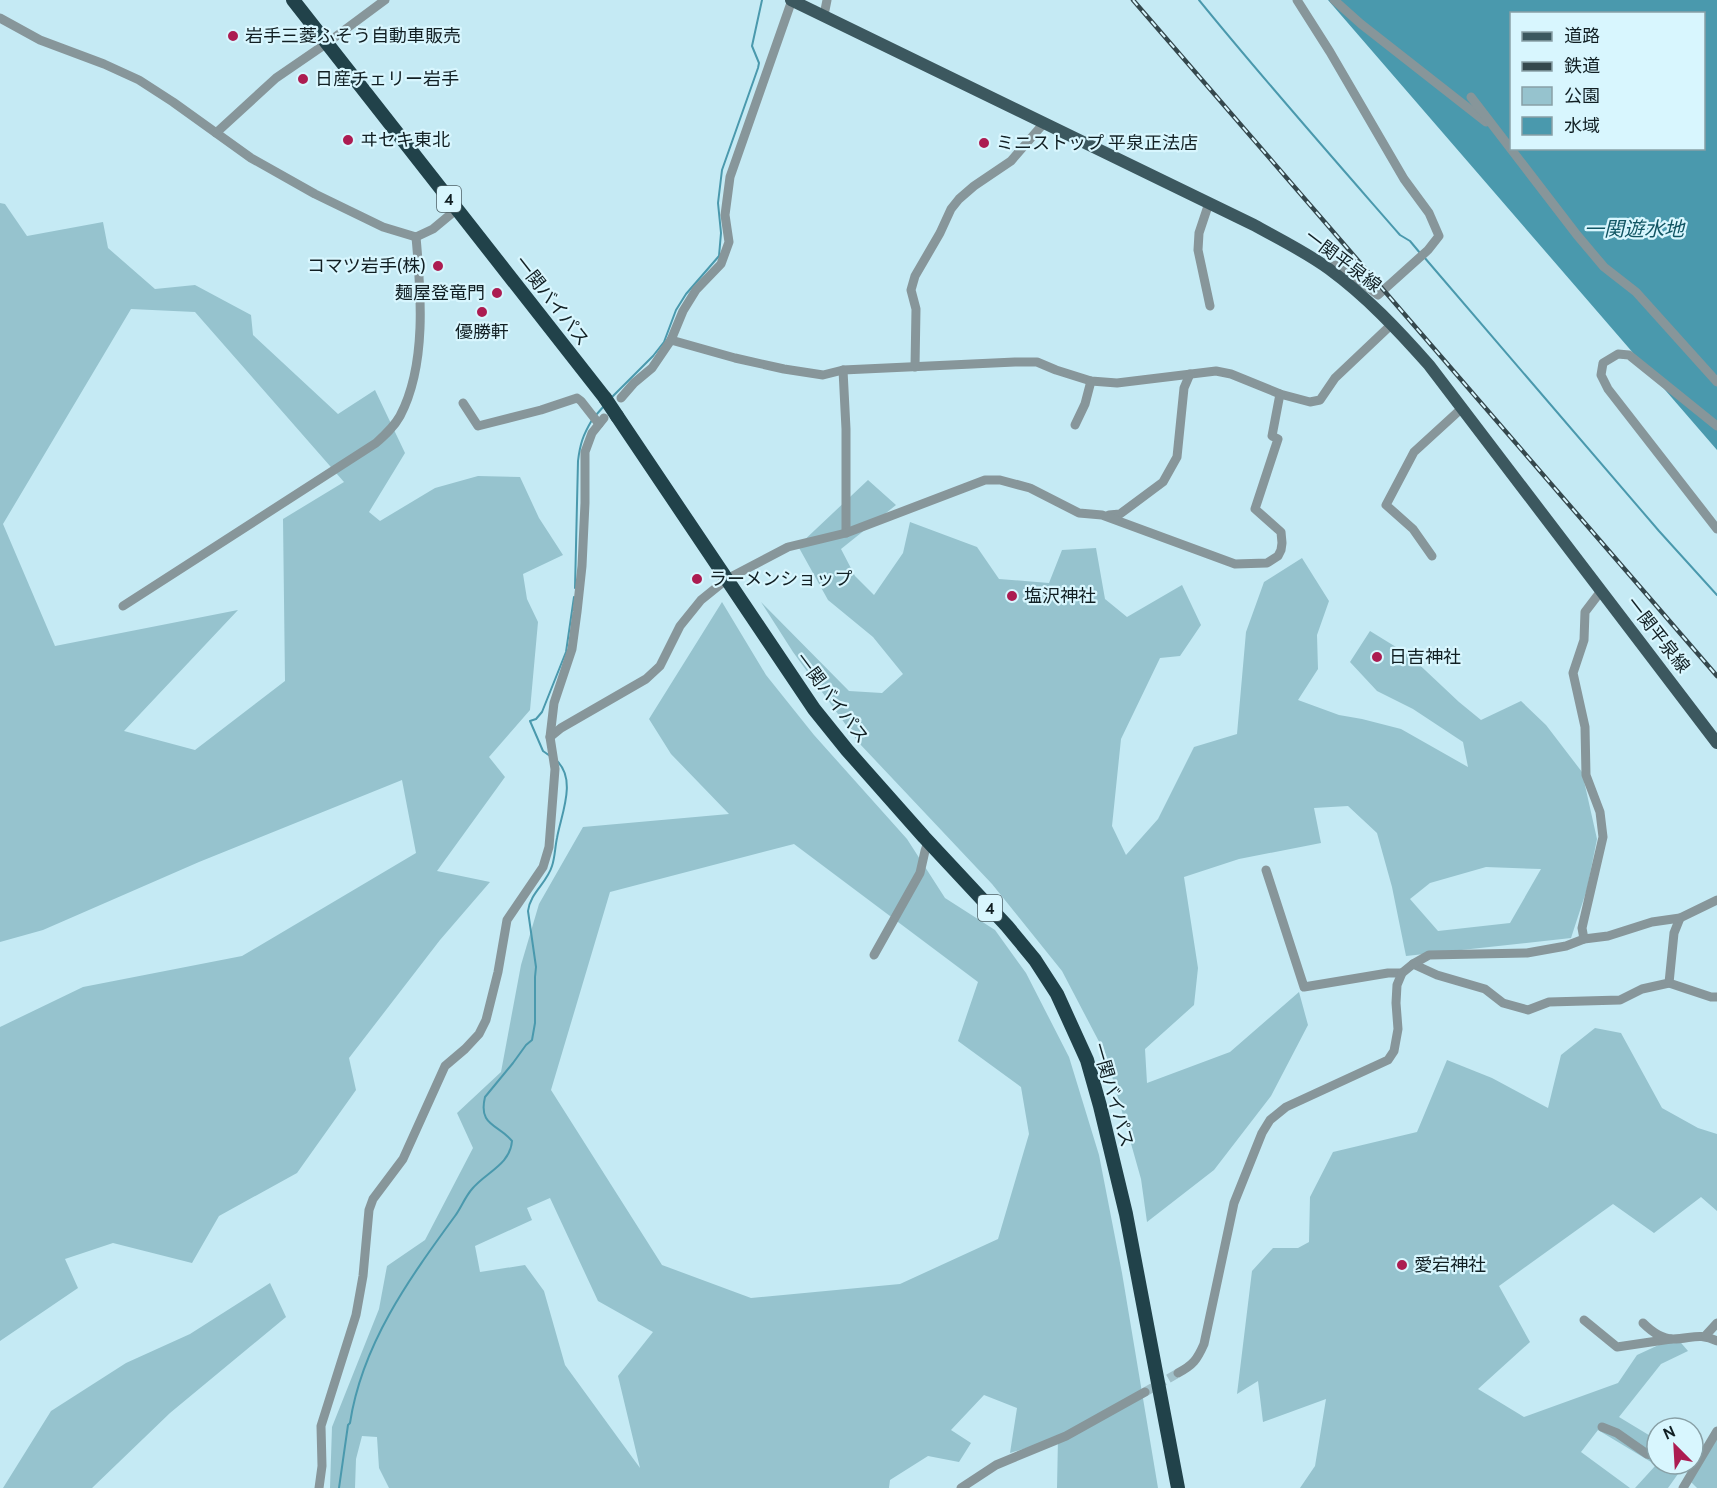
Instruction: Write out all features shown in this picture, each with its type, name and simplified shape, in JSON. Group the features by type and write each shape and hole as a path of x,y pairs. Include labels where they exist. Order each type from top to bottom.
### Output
{"highway":[{"name":"一関バイパス","path":"292,0 605,398 607,419 727,579 814,709 928,842 1035,960 1057,994 1087,1060 1100,1106 1126,1214 1178,1488"}],"main road":[{"name":"一関平泉線","path":"792,0 1209,203 1295,247 1329,269 1366,299 1429,365 1717,743"}],"street":[{"path":"216,133 276,78 385,0"},
{"path":"621,398 652,368 672,340 683,311 696,290 721,264 729,242 725,215 730,177 792,0"},
{"path":"824,15 827,0"},
{"path":"1297,0 1404,179 1429,213 1439,237 1428,250 1378,295 1344,269 1336,265 1329,269"},
{"path":"1334,0 1361,24 1497,130"},
{"path":"0,18 40,40 139,80 251,158 315,194 383,227 416,237 433,229 457,208"},
{"path":"1471,97 1510,147"},
{"path":"915,367 916,309 911,290 915,276 951,209 959,199 1011,161 1044,123"},
{"path":"1512,150 1604,267 1636,292 1717,382"},
{"path":"1209,203 1200,233 1198,250 1210,306"},
{"path":"123,606 376,443 388,433 400,416 408,397 417,359 420,296 416,237"},
{"path":"672,340 735,358 823,375 843,370 1037,362 1091,381 1117,383 1216,371 1231,374 1280,394 1310,402 1320,400 1335,378 1392,324"},
{"path":"1717,426 1629,355 1618,354 1604,363 1601,375 1608,389 1717,529"},
{"path":"843,370 846,429 846,533"},
{"path":"550,737 561,728 646,679 660,666 680,626 701,600 727,579 788,547 846,533 985,480 1000,480 1030,488 1079,513 1120,514 1162,482 1177,457 1184,388 1190,374"},
{"path":"1075,425 1085,404 1091,381"},
{"path":"1102,515 1235,564 1267,563 1278,556 1282,543 1281,532 1255,509 1278,439 1272,436 1280,394"},
{"path":"319,1488 322,1467 321,1426 356,1316 363,1276 369,1210 373,1199 403,1159 446,1066 479,1034 486,1020 498,972 507,920 543,867 549,847 555,765 550,737 554,703 572,649 578,612 585,503 585,452 592,433 607,419 577,398 478,426 463,403"},
{"path":"1432,556 1413,529 1386,505 1420,444 1461,409"},
{"path":"1584,939 1582,928 1603,837 1600,812 1586,775 1585,727 1573,673 1584,640 1585,612 1601,591"},
{"path":"874,955 920,873 928,842"},
{"path":"1266,870 1304,987 1388,973 1402,973"},
{"path":"1178,1373 1198,1359 1204,1344 1234,1203 1262,1134 1270,1120 1286,1107 1388,1060 1394,1051 1398,1029 1397,985 1402,973 1429,955 1527,953 1566,946 1584,939 1608,936 1652,922 1680,918 1717,900"},
{"path":"1669,983 1674,933 1680,918"},
{"path":"1413,964 1437,975 1485,989 1503,1003 1528,1010 1549,1002 1620,1000 1642,989 1669,983 1715,999"},
{"path":"1584,1320 1617,1347 1706,1335 1717,1341"},
{"path":"1643,1323 1653,1332 1671,1339"},
{"path":"1706,1335 1717,1323"},
{"path":"961,1488 996,1465 1066,1436 1145,1392"},
{"path":"1602,1427 1617,1433 1645,1453"},
{"path":"1705,1449 1717,1431"}],"green space":[{"path":"0,203 5,204 27,236 103,222 108,248 155,289 195,285 251,315 253,335 338,414 375,390 405,453 369,512 380,521 435,488 478,476 520,477 539,518 563,555 523,574 527,599 538,622 530,710 489,757 505,777 437,871 490,882 440,940 349,1058 356,1090 297,1173 219,1216 192,1263 113,1243 65,1259 78,1288 0,1341 0,1027 83,987 242,956 416,853 402,780 199,862 43,930 0,942","holes":["131,309 195,312 344,482 283,519 285,681 195,750 124,731 238,610 55,646 3,524"]},
{"path":"868,480 896,505 841,549 855,576 874,595 903,553 910,522 977,547 999,579 1049,583 1062,550 1096,548 1105,599 1127,617 1182,585 1201,625 1180,656 1160,658 1121,739 1112,826 1126,855 1158,819 1194,747 1237,734 1246,632 1264,582 1302,558 1329,601 1317,635 1318,669 1298,700 1339,715 1401,729 1468,767 1463,742 1413,709 1377,691 1350,662 1370,631 1409,655 1481,720 1521,701 1546,725 1582,772 1597,839 1587,889 1571,938 1406,956 1392,887 1377,833 1348,806 1314,808 1321,843 1239,859 1184,877 1198,968 1194,1005 1145,1049 1147,1083 1230,1052 1299,992 1308,1025 1271,1096 1214,1170 1147,1222 1141,1179 1106,1055 1062,971 992,884 859,743 793,652 761,602 849,691 882,693 903,674 873,637 828,600 798,546","holes":["1486,867 1541,869 1510,923 1438,931 1410,899 1430,883"]},
{"path":"722,602 766,675 814,735 907,839 945,898 995,930 1026,973 1069,1057 1099,1155 1122,1273 1158,1488 1057,1488 1058,1438 1010,1453 1017,1408 984,1395 951,1430 971,1443 959,1462 928,1456 890,1480 889,1488 389,1488 379,1468 377,1437 362,1436 356,1459 355,1488 330,1488 332,1427 379,1309 387,1266 425,1240 473,1148 457,1113 501,1072 521,965 539,904 583,827 729,814 671,754 649,719","holes":["794,844 978,982 958,1041 1021,1087 1029,1134 998,1239 900,1284 751,1298 662,1265 551,1090 610,892","550,1198 598,1301 653,1332 618,1376 640,1468 565,1365 544,1291 525,1265 480,1272 475,1246 532,1220 527,1208"]},
{"path":"1595,1028 1621,1033 1662,1108 1698,1128 1717,1134 1717,1211 1701,1197 1654,1233 1613,1204 1499,1286 1530,1342 1478,1389 1524,1417 1618,1383 1637,1355 1676,1337 1688,1351 1661,1364 1619,1417 1645,1433 1645,1458 1598,1430 1581,1452 1630,1488 1300,1488 1315,1466 1326,1399 1263,1422 1258,1381 1237,1394 1252,1271 1273,1248 1298,1248 1309,1242 1310,1197 1333,1152 1417,1132 1447,1060 1492,1078 1548,1108 1561,1055"},
{"path":"270,1283 286,1317 170,1413 92,1488 3,1488 51,1411 126,1363 190,1334"},
{"path":"1717,1437 1717,1488 1697,1488 1691,1482 1694,1476 1705,1476 1705,1458"},
{"path":"1646,1476 1676,1476 1668,1488 1635,1488"}],"water":[{"name":"一関遊水地","path":"1328,0 1717,0 1717,450"}],"waterway":[{"path":"612,397 664,342 676,310 686,294 719,256 721,233 718,203 722,170 758,68 759,63 752,46 762,0"},
{"path":"1199,0 1400,235 1410,241 1420,253"},
{"path":"1424,257 1659,531 1717,595"},
{"path":"596,415 604,406"},
{"path":"575,588 578,461 582,440 592,420"},
{"path":"550,756 543,751 530,721 536,719 542,712 566,652 574,597"},
{"path":"339,1488 348,1425 365,1366 376,1339 405,1288 470,1192 502,1162 510,1149 512,1141 484,1114 485,1097 532,1040 535,1023 536,967 528,911 532,899 550,872 564,809 566,778 557,761"}],"tunnel":[{"path":"1145,1392 1178,1373"}],"railway":[{"path":"1133,0 1717,676"}],"place":[{"name":"岩手三菱ふそう自動車販売","path":"233,36"},
{"name":"日産チェリー岩手","path":"303,79"},
{"name":"ヰセキ東北","path":"348,140"},
{"name":"ミニストップ 平泉正法店","path":"984,143"},
{"name":"コマツ岩手(株)","path":"438,266"},
{"name":"麺屋登竜門","path":"497,293"},
{"name":"優勝軒","path":"482,312"},
{"name":"ラーメンショップ","path":"697,579"},
{"name":"塩沢神社","path":"1012,596"},
{"name":"日吉神社","path":"1377,657"},
{"name":"愛宕神社","path":"1402,1265"}]}
